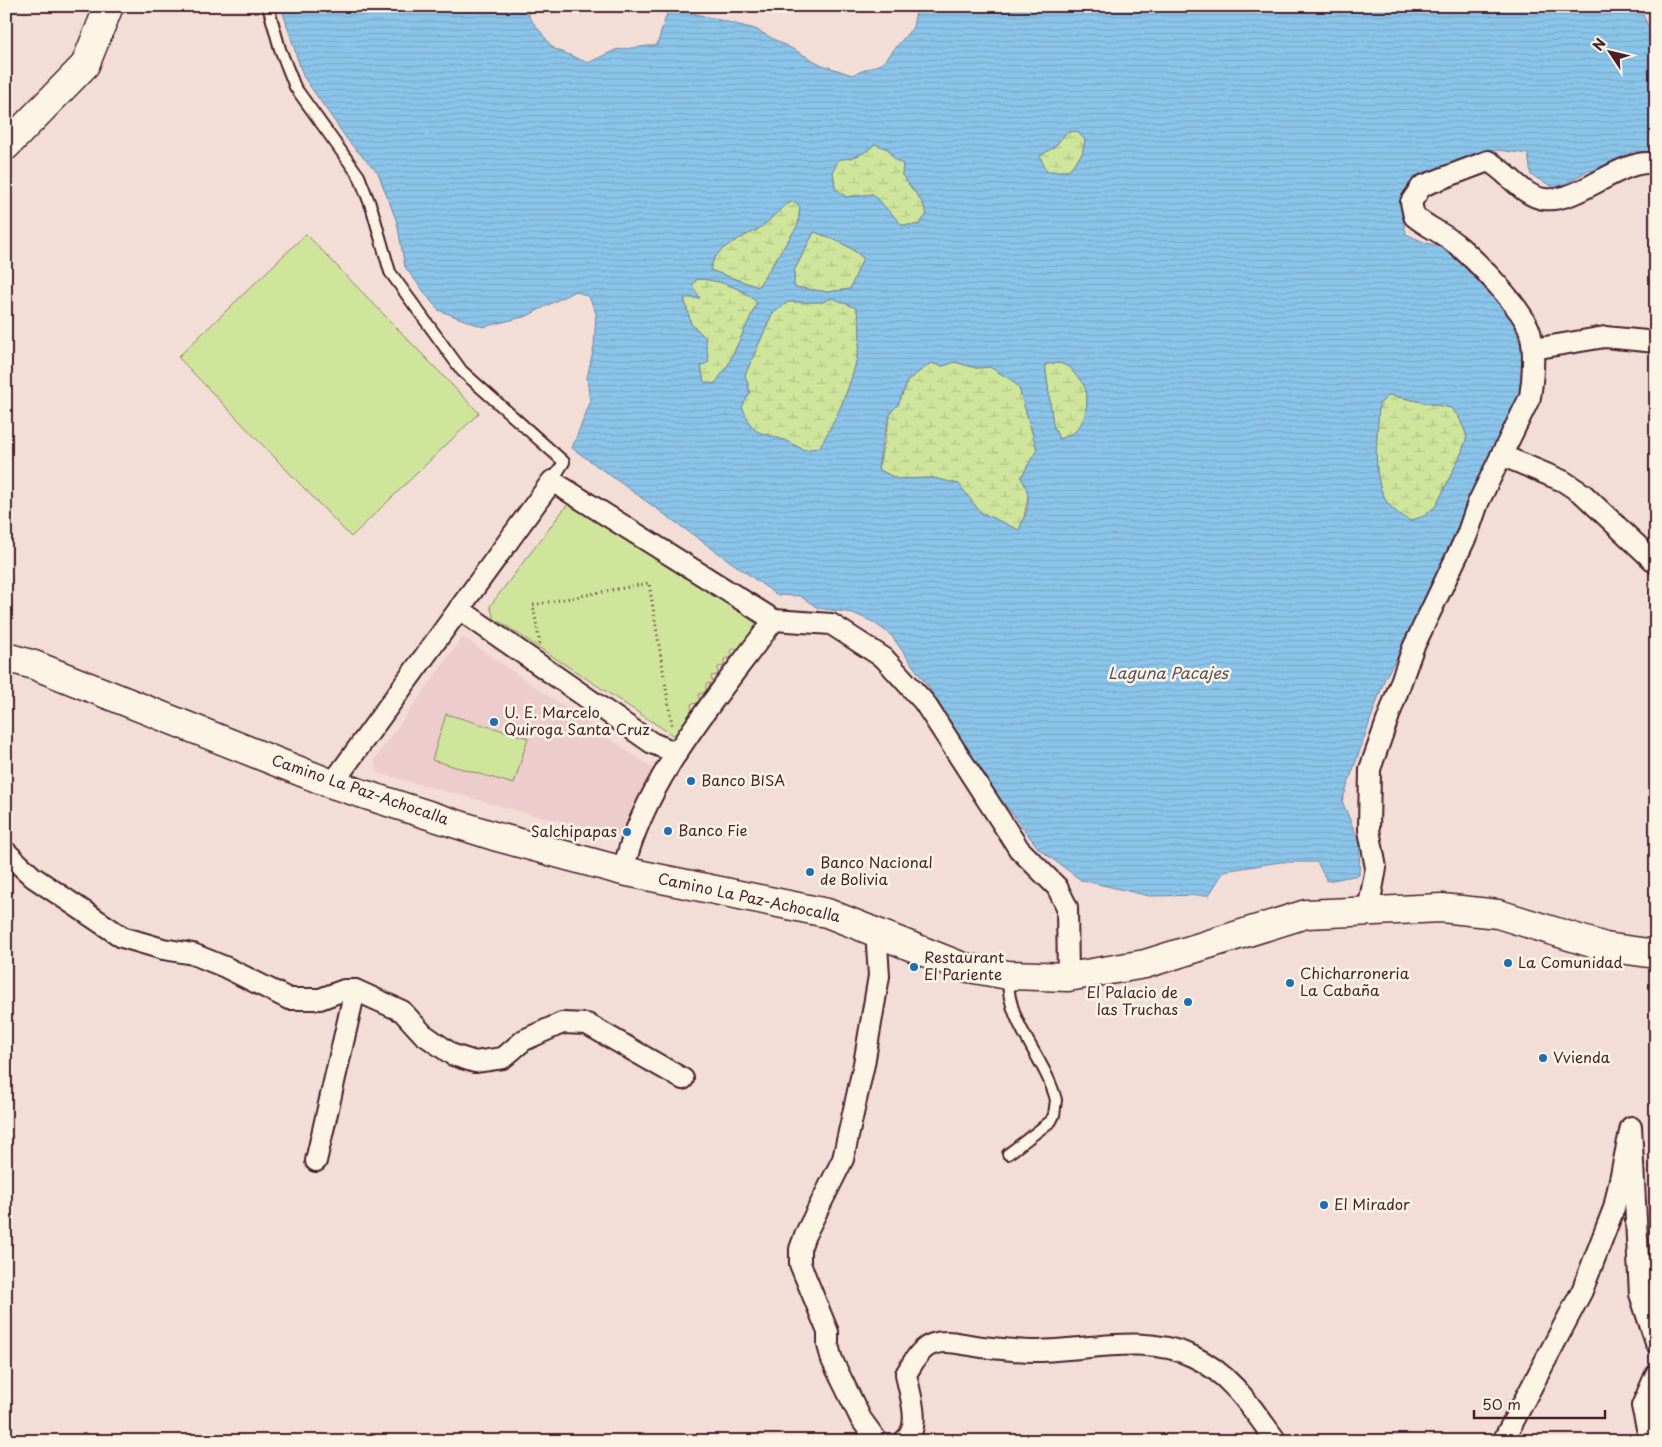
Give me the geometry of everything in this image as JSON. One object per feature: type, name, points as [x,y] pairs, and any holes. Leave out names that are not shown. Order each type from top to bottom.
[{"type":"main road","points":[[6,146],[84,65],[109,6]]},
{"type":"main road","name":"Camino La Paz-Achocalla","points":[[6,656],[34,665],[332,784],[494,836],[623,871],[827,913],[876,930],[963,966],[1008,975],[1068,977],[1145,964],[1306,914],[1442,908],[1498,914],[1605,947],[1656,954]]},
{"type":"street","points":[[1368,911],[1376,868],[1369,830],[1370,768],[1414,648],[1467,535],[1478,503],[1530,397],[1533,379],[1531,365],[1533,349],[1530,330],[1519,312],[1490,278],[1456,244],[1414,216],[1411,202],[1422,186],[1488,161],[1496,165],[1530,193],[1544,200],[1562,198],[1633,165],[1650,162],[1656,164]]},
{"type":"street","points":[[1533,349],[1605,337],[1656,342]]},
{"type":"street","points":[[1501,455],[1563,481],[1583,494],[1656,563]]},
{"type":"street","points":[[332,784],[552,480],[774,620],[831,624],[884,658],[924,702],[1018,849],[1057,887],[1066,907],[1068,977]]},
{"type":"street","points":[[458,609],[652,743],[678,752]]},
{"type":"street","points":[[623,871],[630,841],[638,822],[678,752],[774,620]]},
{"type":"street","points":[[6,852],[33,877],[122,937],[163,949],[193,954],[225,967],[289,999],[320,999],[344,990],[355,990],[402,1011],[423,1034],[453,1055],[475,1062],[503,1058],[524,1040],[562,1023],[587,1024],[682,1079]]},
{"type":"street","points":[[876,930],[879,976],[864,1064],[851,1124],[843,1159],[805,1235],[800,1249],[800,1264],[828,1332],[828,1345],[832,1360],[861,1419],[877,1441]]},
{"type":"street","points":[[316,1161],[332,1083],[355,990]]},
{"type":"street","points":[[1503,1441],[1582,1291],[1614,1208],[1631,1127],[1640,1294],[1656,1343]]},
{"type":"street","points":[[904,1441],[910,1437],[914,1424],[906,1374],[918,1354],[931,1345],[945,1341],[982,1347],[1038,1351],[1113,1344],[1163,1347],[1190,1355],[1214,1367],[1238,1390],[1276,1441]]},
{"type":"street","points":[[1650,1441],[1642,1406],[1656,1374]]},
{"type":"lane","points":[[268,6],[280,49],[295,87],[359,176],[372,209],[390,272],[462,371],[564,462],[552,480]]},
{"type":"lane","points":[[1008,975],[1007,994],[1014,1014],[1056,1100],[1054,1115],[1051,1121],[1008,1154]]},
{"type":"path","points":[[541,649],[533,605],[649,583],[673,726]]},
{"type":"shaded area","name":"U. E. Marcelo Quiroga Santa Cruz","points":[[463,637],[655,770],[621,835],[534,815],[378,773],[374,760]]},
{"type":"green space","points":[[1077,131],[1085,140],[1082,154],[1068,171],[1046,172],[1039,156],[1054,147],[1067,132]]},
{"type":"green space","points":[[875,144],[888,149],[895,160],[903,163],[902,175],[922,202],[927,214],[919,225],[902,225],[873,194],[846,197],[835,188],[833,171],[839,159],[859,155]]},
{"type":"green space","points":[[794,201],[800,207],[798,225],[758,287],[710,270],[722,249],[758,229],[784,206]]},
{"type":"green space","points":[[814,232],[833,239],[858,253],[863,258],[850,289],[828,292],[794,287],[794,271]]},
{"type":"green space","points":[[306,234],[479,413],[351,537],[178,357]]},
{"type":"green space","points":[[697,279],[730,285],[745,293],[757,303],[728,365],[715,384],[704,383],[701,365],[705,337],[691,324],[684,297],[699,298],[692,286]]},
{"type":"green space","points":[[832,297],[856,308],[860,324],[856,360],[844,399],[819,448],[804,450],[784,440],[758,432],[751,426],[741,407],[750,392],[745,375],[772,314],[788,302],[823,302]]},
{"type":"green space","points":[[955,362],[976,368],[990,367],[1013,381],[1019,388],[1037,450],[1021,477],[1029,491],[1024,517],[1019,530],[980,512],[958,484],[933,478],[897,479],[878,469],[891,412],[898,405],[908,380],[931,363],[943,366]]},
{"type":"green space","points":[[1060,363],[1072,368],[1082,382],[1087,395],[1087,401],[1085,414],[1080,426],[1073,433],[1059,439],[1053,425],[1045,364]]},
{"type":"green space","points":[[1389,395],[1451,408],[1459,417],[1467,436],[1462,452],[1436,506],[1424,516],[1410,521],[1396,511],[1386,500],[1378,475],[1376,445],[1379,404]]},
{"type":"green space","points":[[574,496],[761,627],[751,644],[731,650],[733,657],[724,659],[724,666],[718,667],[718,675],[711,676],[713,683],[706,684],[706,692],[699,694],[699,703],[691,704],[694,721],[684,734],[674,736],[494,618],[490,606]]},
{"type":"green space","points":[[446,714],[528,738],[514,784],[432,760]]},
{"type":"water","name":"Laguna Pacajes","points":[[281,6],[529,6],[529,17],[553,48],[588,63],[615,50],[657,45],[669,7],[755,29],[822,65],[852,75],[883,63],[913,27],[917,6],[1639,6],[1656,43],[1656,152],[1634,151],[1607,169],[1587,171],[1557,189],[1531,175],[1528,154],[1498,150],[1413,183],[1402,212],[1406,234],[1426,243],[1459,251],[1474,277],[1512,317],[1530,377],[1442,579],[1385,678],[1342,801],[1360,844],[1359,875],[1327,881],[1317,862],[1280,862],[1224,871],[1209,895],[1149,896],[1081,880],[1039,849],[993,789],[931,691],[891,635],[873,622],[853,613],[818,608],[800,596],[777,595],[572,448],[590,403],[587,378],[594,347],[596,313],[589,297],[575,291],[527,316],[483,327],[438,310],[405,267],[397,222],[378,173],[349,142],[303,76]],"holes":[[[1077,131],[1085,140],[1082,154],[1068,171],[1046,171],[1040,156],[1054,147],[1067,132]],[[875,144],[888,149],[895,160],[903,164],[902,175],[922,202],[927,214],[919,225],[902,225],[873,194],[846,197],[835,188],[833,171],[839,159],[854,157],[867,151]],[[794,201],[800,207],[798,225],[758,287],[710,270],[722,249],[758,229],[784,206]],[[814,232],[840,242],[863,258],[850,289],[828,292],[794,287],[794,271]],[[697,279],[730,285],[745,293],[757,303],[728,365],[715,384],[704,382],[701,366],[709,362],[705,337],[691,324],[684,298],[700,298],[692,285]],[[832,298],[856,308],[860,324],[859,342],[851,380],[836,417],[819,448],[804,450],[784,440],[758,432],[751,426],[742,407],[750,392],[745,375],[772,314],[788,302],[823,302]],[[955,362],[976,368],[990,367],[1013,381],[1019,388],[1037,449],[1021,478],[1027,491],[1028,504],[1019,530],[980,512],[959,484],[933,478],[897,479],[878,469],[882,442],[891,412],[898,405],[908,380],[931,363],[943,366]],[[1060,363],[1071,368],[1083,384],[1087,394],[1087,401],[1083,420],[1077,430],[1059,439],[1053,425],[1045,364]],[[1389,395],[1451,408],[1459,417],[1467,436],[1462,452],[1436,506],[1424,516],[1410,521],[1396,511],[1386,500],[1381,488],[1376,460],[1379,404]]]},
{"type":"place","name":"U. E. Marcelo Quiroga Santa Cruz","points":[[494,722]]},
{"type":"place","name":"Banco BISA","points":[[691,781]]},
{"type":"place","name":"Banco Fie","points":[[668,831]]},
{"type":"place","name":"Salchipapas","points":[[627,832]]},
{"type":"place","name":"Banco Nacional de Bolivia","points":[[810,872]]},
{"type":"place","name":"La Comunidad","points":[[1508,963]]},
{"type":"place","name":"Restaurant El Pariente","points":[[914,967]]},
{"type":"place","name":"Chicharroneria La Cabaña","points":[[1290,983]]},
{"type":"place","name":"El Palacio de las Truchas","points":[[1188,1002]]},
{"type":"place","name":"Vvienda","points":[[1543,1058]]},
{"type":"place","name":"El Mirador","points":[[1324,1205]]}]
